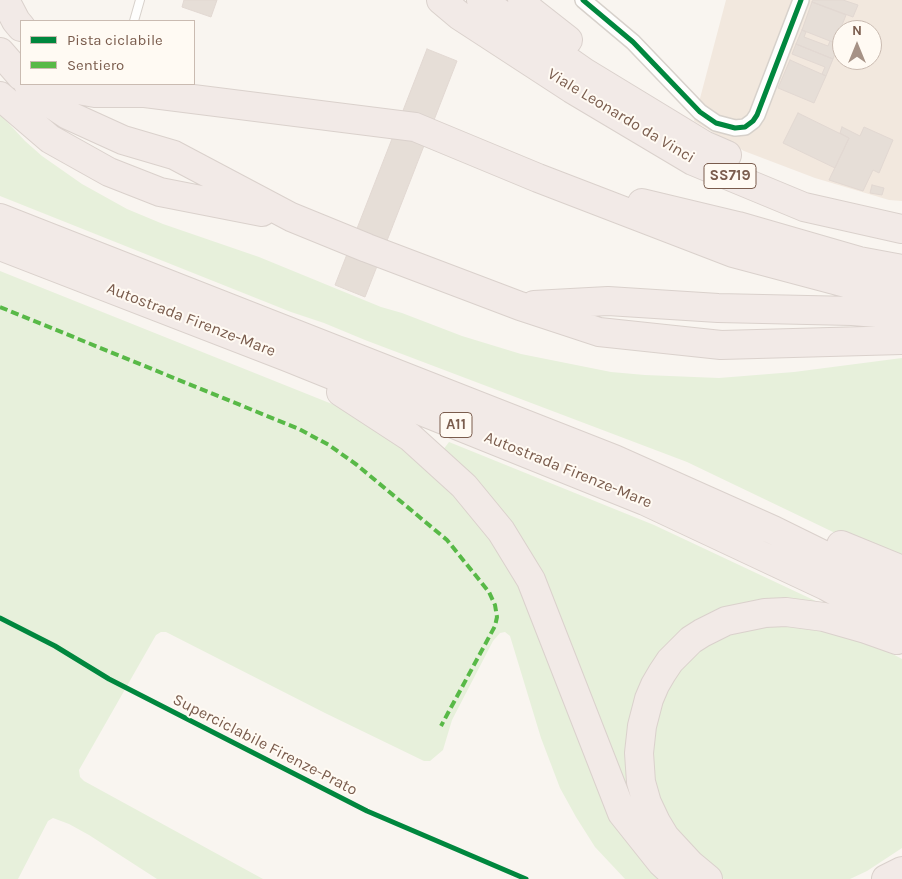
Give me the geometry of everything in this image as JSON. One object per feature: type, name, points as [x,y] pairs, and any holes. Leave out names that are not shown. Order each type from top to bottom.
[{"type":"highway","points":[[5,0],[20,26]]},
{"type":"highway","points":[[427,0],[460,5]]},
{"type":"highway","points":[[522,0],[531,11],[674,126]]},
{"type":"highway","name":"Viale Leonardo da Vinci","points":[[460,5],[584,72],[704,145],[809,188],[902,210]]},
{"type":"highway","name":"Viale Leonardo da Vinci","points":[[460,5],[572,89],[693,161],[804,207],[902,229]]},
{"type":"highway","points":[[29,85],[40,97],[68,115],[123,140],[174,155],[291,217],[520,306],[598,332],[721,345],[902,340]]},
{"type":"highway","points":[[57,85],[96,93],[137,87],[415,127],[538,178],[733,253],[857,286],[902,293]]},
{"type":"highway","points":[[0,96],[50,139],[109,172],[160,192],[291,217]]},
{"type":"highway","points":[[538,178],[738,226],[858,261],[902,269]]},
{"type":"highway","name":"Autostrada Firenze-Mare","points":[[0,218],[614,459],[773,530],[842,564],[902,598]]},
{"type":"highway","name":"Autostrada Firenze-Mare","points":[[0,246],[287,357],[654,505],[826,586],[902,628]]},
{"type":"highway","points":[[520,306],[608,301],[718,308],[902,315]]},
{"type":"highway","points":[[287,357],[410,437],[464,486],[501,531],[531,580],[622,814],[661,862],[679,879]]},
{"type":"highway","points":[[773,530],[821,535],[848,549],[902,570]]},
{"type":"highway","points":[[708,879],[690,864],[665,836],[647,803],[641,782],[640,752],[642,726],[655,685],[670,661],[691,640],[702,633],[726,621],[766,613],[786,612],[824,617],[902,642]]},
{"type":"highway","points":[[886,879],[902,870]]},
{"type":"street","points":[[583,0],[633,42],[700,112],[716,123],[735,128],[745,127],[757,115],[801,0]]},
{"type":"lane","points":[[134,20],[140,0]]},
{"type":"shaded area","points":[[726,0],[902,0],[902,201],[889,200],[815,178],[744,151],[694,121]]},
{"type":"green space","points":[[0,114],[42,156],[82,184],[127,209],[163,224],[259,257],[381,307],[462,336],[521,354],[611,372],[719,378],[794,372],[902,358],[902,561],[856,543],[687,462],[291,312],[0,196]]},
{"type":"green space","points":[[0,271],[337,406],[415,452],[495,537],[667,879],[625,879],[595,847],[560,788],[541,738],[510,636],[505,632],[500,633],[493,641],[452,720],[443,750],[430,761],[424,761],[166,632],[161,632],[156,635],[79,770],[80,777],[84,781],[263,879],[157,879],[89,835],[53,818],[48,821],[18,879],[0,879]]},
{"type":"green space","points":[[449,442],[654,525],[820,603],[667,650],[639,822],[570,652],[443,450]]},
{"type":"green space","points":[[788,621],[872,643],[902,659],[902,848],[867,871],[850,879],[724,879],[696,859],[656,801],[649,728],[680,665],[715,637]]},
{"type":"building","points":[[184,0],[217,0],[211,17],[182,7]]},
{"type":"building","points":[[813,0],[843,0],[858,5],[853,17],[812,2]]},
{"type":"building","points":[[812,2],[846,15],[844,20],[832,20],[832,42],[802,30]]},
{"type":"building","points":[[802,30],[806,32],[804,37],[828,46],[830,41],[832,42],[832,59],[796,44]]},
{"type":"building","points":[[796,44],[832,59],[832,61],[826,76],[822,74],[825,67],[792,54]]},
{"type":"building","points":[[427,49],[457,61],[365,297],[335,285]]},
{"type":"building","points":[[790,60],[826,76],[814,103],[778,88]]},
{"type":"building","points":[[798,113],[849,138],[835,168],[783,143]]},
{"type":"building","points":[[842,127],[860,136],[864,127],[893,140],[879,173],[873,170],[863,191],[829,180],[849,138],[840,133]]},
{"type":"building","points":[[872,185],[884,188],[882,195],[870,193]]},
{"type":"marked path","points":[[0,307],[299,429],[329,445],[357,465],[447,540],[489,592],[495,605],[497,617],[495,626],[441,726]]},
{"type":"cycle path","points":[[583,0],[633,42],[700,112],[716,123],[735,128],[745,127],[757,115],[801,0]]},
{"type":"cycle path","name":"Superciclabile Firenze-Prato","points":[[0,618],[55,646],[109,679],[367,811],[526,879]]}]
